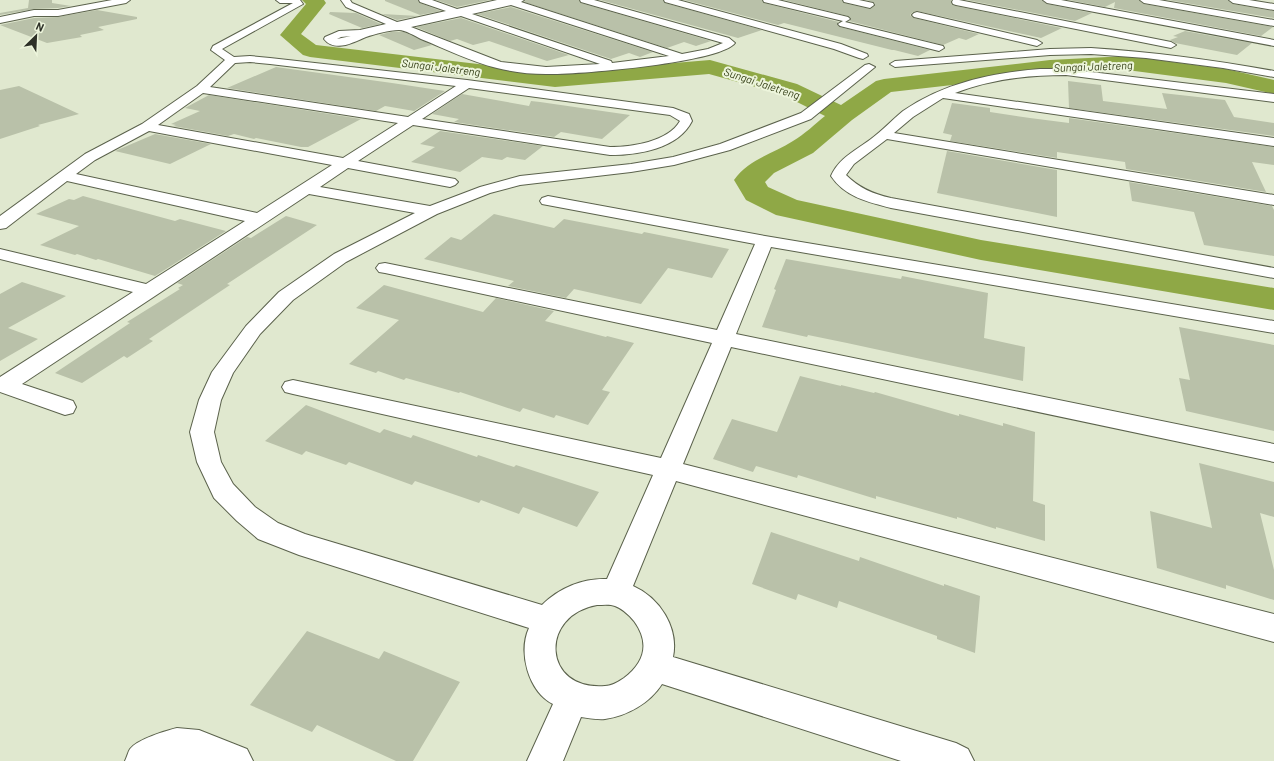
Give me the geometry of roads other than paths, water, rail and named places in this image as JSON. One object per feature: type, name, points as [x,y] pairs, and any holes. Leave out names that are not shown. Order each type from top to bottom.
[{"type":"street","points":[[0,20],[34,13],[58,13],[126,0]]},
{"type":"street","points":[[201,89],[620,151],[644,146],[672,136],[685,126],[686,121],[684,117],[673,112],[467,84],[270,61],[250,59],[232,60],[216,50],[217,48],[299,4],[296,1],[280,0]]},
{"type":"street","points":[[344,0],[349,5],[398,26],[490,62],[507,67],[560,70],[614,66],[685,57],[728,46],[730,43],[726,40],[584,0]]},
{"type":"street","points":[[423,0],[614,66]]},
{"type":"street","points":[[668,0],[837,46],[878,62],[1050,52],[1091,52],[1146,55],[1222,65],[1274,74]]},
{"type":"street","points":[[684,0],[835,41],[837,46]]},
{"type":"street","points":[[772,0],[872,31],[939,48]]},
{"type":"street","points":[[847,0],[870,5]]},
{"type":"street","points":[[1047,0],[1274,43]]},
{"type":"street","points":[[1144,0],[1274,23]]},
{"type":"street","points":[[1233,0],[1274,8]]},
{"type":"street","points":[[398,26],[363,35],[348,41],[334,41],[330,39],[339,34],[360,33],[398,26],[510,1],[685,57]]},
{"type":"street","points":[[955,2],[1178,47]]},
{"type":"street","points":[[936,8],[913,17],[1037,43]]},
{"type":"street","points":[[1083,28],[1114,13]]},
{"type":"street","points":[[872,31],[887,26]]},
{"type":"street","points":[[1156,42],[1185,27]]},
{"type":"street","points":[[1091,52],[1118,34]]},
{"type":"street","points":[[1208,53],[1274,66]]},
{"type":"street","points":[[0,224],[90,158],[147,127],[201,89],[232,60]]},
{"type":"street","points":[[548,620],[299,544],[268,531],[246,514],[223,491],[210,462],[202,432],[210,400],[223,372],[253,330],[286,296],[340,258],[431,211],[485,190],[520,181],[631,168],[674,161],[732,144],[806,116],[878,62]]},
{"type":"street","points":[[1274,98],[1054,71],[975,83],[957,88],[942,95],[907,115],[885,135],[840,170],[838,176],[851,190],[891,204],[1274,273]]},
{"type":"street","points":[[2,385],[150,291],[467,84]]},
{"type":"street","points":[[942,95],[1274,142]]},
{"type":"street","points":[[147,127],[450,182]]},
{"type":"street","points":[[885,135],[1274,200]]},
{"type":"street","points":[[64,176],[260,219]]},
{"type":"street","points":[[307,189],[431,211]]},
{"type":"street","points":[[548,201],[765,241],[1274,327]]},
{"type":"street","points":[[616,593],[765,241]]},
{"type":"street","points":[[0,254],[150,291]]},
{"type":"street","points":[[385,268],[1274,453]]},
{"type":"street","points":[[2,385],[65,407]]},
{"type":"street","points":[[293,387],[668,469],[1274,628]]},
{"type":"street","points":[[597,592],[616,593],[634,601],[648,613],[657,629],[660,648],[655,667],[645,683],[630,695],[611,703],[591,704],[572,698],[555,688],[544,673],[539,656],[540,638],[548,620],[561,606],[578,596],[597,592]]},
{"type":"street","points":[[655,667],[956,761]]},
{"type":"street","points":[[545,761],[572,698]]},
{"type":"street","points":[[143,761],[166,747],[182,744],[202,748],[235,761]]},
{"type":"waterway","name":"Sungai Jaletreng","points":[[311,0],[317,3],[290,35],[310,51],[555,80],[710,67],[789,89],[843,115]]},
{"type":"waterway","name":"Sungai Jaletreng","points":[[843,115],[884,86],[1050,67],[1127,63],[1226,76],[1274,87]]},
{"type":"waterway","points":[[843,115],[803,147],[764,167],[749,180],[757,193],[787,208],[981,250],[1274,299]]}]
